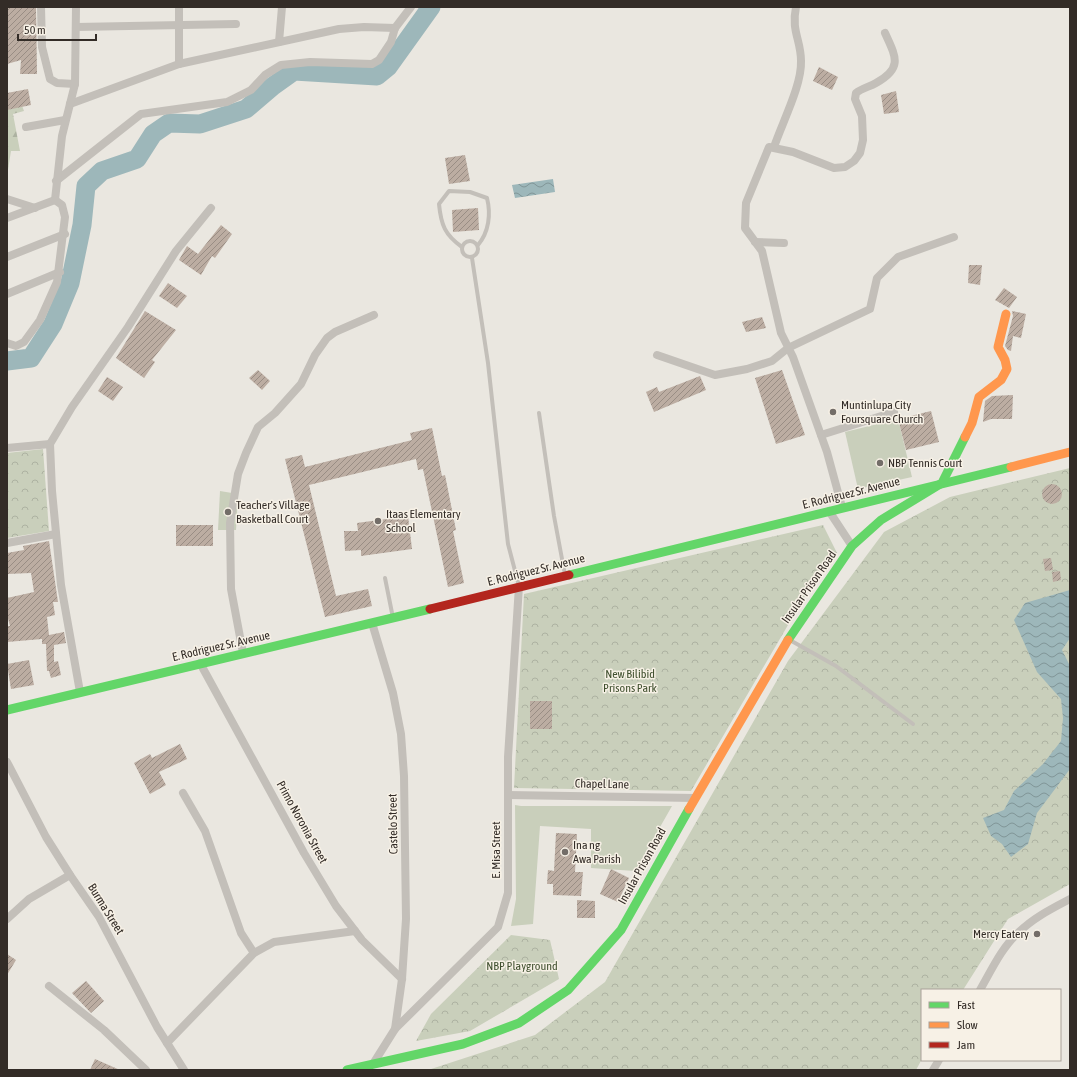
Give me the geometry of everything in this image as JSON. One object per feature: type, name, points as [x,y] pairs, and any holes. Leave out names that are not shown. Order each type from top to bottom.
[{"type":"street","points":[[41,7],[42,47],[50,79],[57,83],[75,84]]},
{"type":"street","points":[[55,200],[56,181],[65,120],[75,84],[76,7]]},
{"type":"street","points":[[179,7],[179,64]]},
{"type":"street","points":[[279,42],[282,7]]},
{"type":"street","points":[[56,181],[141,114],[227,102],[251,90],[265,75],[281,65],[310,62],[372,64],[379,60],[392,42],[395,28],[410,7]]},
{"type":"street","points":[[774,147],[799,80],[802,63],[801,51],[793,24],[796,7]]},
{"type":"street","points":[[76,27],[236,24]]},
{"type":"street","points":[[70,104],[179,64],[339,29],[364,27],[395,28]]},
{"type":"street","points":[[842,507],[821,435],[781,333],[762,251],[745,228],[746,203],[769,147],[793,152],[834,168],[845,167],[854,161],[860,153],[863,140],[862,116],[855,100],[856,93],[876,83],[891,73],[894,69],[895,57],[886,32]]},
{"type":"street","points":[[26,127],[65,120]]},
{"type":"street","points":[[7,199],[35,208]]},
{"type":"street","points":[[7,218],[55,200]]},
{"type":"street","points":[[7,343],[16,346],[24,342],[40,320],[52,297],[60,272],[65,234],[65,210],[62,205],[55,200]]},
{"type":"street","points":[[80,692],[61,585],[52,491],[50,444],[72,407],[128,327],[176,251],[211,208]]},
{"type":"street","points":[[7,257],[65,234]]},
{"type":"street","points":[[657,355],[715,375],[772,361],[788,348],[870,309],[877,278],[898,257],[954,237]]},
{"type":"street","points":[[755,242],[784,243]]},
{"type":"street","points":[[7,294],[60,272]]},
{"type":"street","points":[[942,483],[972,423],[979,398],[1001,380],[1007,369],[1005,360],[998,347],[1006,314]]},
{"type":"street","points":[[243,653],[231,589],[230,523],[238,474],[246,453],[258,427],[275,412],[301,384],[315,356],[327,338],[335,332],[374,315]]},
{"type":"street","points":[[821,435],[894,412]]},
{"type":"street","points":[[7,448],[50,444]]},
{"type":"street","name":"E. Rodriguez Sr. Avenue","points":[[7,710],[393,618],[1070,452]]},
{"type":"street","name":"Insular Prison Road","points":[[347,1070],[463,1044],[519,1023],[568,990],[621,930],[695,798],[788,639],[852,546],[881,520],[942,483]]},
{"type":"street","name":"Insular Prison Road","points":[[830,511],[852,546]]},
{"type":"street","points":[[7,543],[56,534]]},
{"type":"street","name":"E. Misa Street","points":[[373,1064],[395,1029],[498,927],[508,893],[508,757],[519,586]]},
{"type":"street","name":"Castelo Street","points":[[372,623],[393,693],[401,734],[403,762],[406,919],[402,979],[395,1029]]},
{"type":"street","name":"Primo Noronia Street","points":[[200,664],[304,852],[336,906],[362,940],[402,979]]},
{"type":"street","name":"Burma Street","points":[[7,762],[46,837],[99,917],[157,1027],[184,1070]]},
{"type":"street","points":[[183,793],[205,831],[241,933],[254,952]]},
{"type":"street","name":"Chapel Lane","points":[[508,795],[695,798]]},
{"type":"street","points":[[7,919],[29,898],[70,875]]},
{"type":"street","points":[[981,989],[1016,934],[1037,917],[1070,899]]},
{"type":"street","points":[[167,1043],[254,952],[274,942],[355,930]]},
{"type":"street","points":[[49,986],[104,1030],[146,1070]]},
{"type":"street","points":[[933,1070],[938,1061]]},
{"type":"lane","points":[[449,192],[470,192],[487,198],[489,208],[487,227],[482,240],[478,245],[478,253],[472,258],[467,257],[463,253],[462,247],[450,238],[440,220],[439,204],[449,192]]},
{"type":"lane","points":[[462,247],[466,242],[473,241],[478,245]]},
{"type":"lane","points":[[472,258],[488,362],[508,544],[519,586]]},
{"type":"lane","points":[[538,413],[565,575]]},
{"type":"lane","points":[[385,578],[393,618]]},
{"type":"lane","points":[[788,639],[836,666],[913,724]]},
{"type":"green space","points":[[21,103],[24,111],[13,114],[20,151],[11,151],[7,176],[7,106]]},
{"type":"green space","name":"NBP Tennis Court","points":[[898,419],[912,477],[858,489],[845,432]]},
{"type":"green space","points":[[43,449],[49,531],[7,538],[7,453]]},
{"type":"green space","points":[[1070,468],[1070,884],[1008,919],[964,989],[921,989],[921,1061],[916,1070],[428,1070],[535,1035],[605,982],[788,661],[884,532],[950,497]]},
{"type":"green space","name":"Teacher's Village Basketball Court","points":[[220,491],[238,494],[236,530],[218,530]]},
{"type":"green space","name":"New Bilibid Prisons Park","points":[[823,525],[837,553],[819,572],[691,791],[514,788],[524,594]]},
{"type":"green space","points":[[515,805],[672,806],[635,871],[591,868],[591,829],[540,826],[533,924],[511,926],[516,899]]},
{"type":"green space","name":"NBP Playground","points":[[511,935],[550,940],[559,979],[470,1031],[416,1041],[431,1014]]},
{"type":"water","points":[[553,179],[555,192],[515,198],[512,185]]},
{"type":"water","points":[[1070,590],[1070,638],[1062,650],[1070,666],[1070,769],[1037,813],[1028,844],[1011,857],[1002,844],[991,836],[983,818],[1004,810],[1014,791],[1043,764],[1061,741],[1063,718],[1061,699],[1037,672],[1014,620],[1025,603]]},
{"type":"building","points":[[7,7],[36,7],[37,74],[20,74],[21,60],[7,64]]},
{"type":"building","points":[[819,67],[838,77],[832,90],[813,81]]},
{"type":"building","points":[[28,89],[31,105],[7,110],[7,93]]},
{"type":"building","points":[[896,91],[899,112],[884,114],[881,95]]},
{"type":"building","points":[[465,155],[470,181],[449,184],[445,158]]},
{"type":"building","points":[[478,208],[479,230],[453,232],[452,210]]},
{"type":"building","points":[[221,225],[232,234],[215,258],[212,256],[201,275],[179,260],[187,246],[198,254]]},
{"type":"building","points":[[969,265],[982,265],[980,285],[968,283]]},
{"type":"building","points":[[168,283],[187,296],[177,308],[159,296]]},
{"type":"building","points":[[1004,288],[1017,297],[1009,308],[995,300]]},
{"type":"building","points":[[145,311],[176,330],[152,360],[155,362],[144,378],[116,358]]},
{"type":"building","points":[[1012,311],[1026,314],[1021,338],[1013,336],[1011,351],[1005,346],[1013,316]]},
{"type":"building","points":[[762,317],[766,328],[746,332],[742,322]]},
{"type":"building","points":[[258,370],[270,381],[262,390],[249,378]]},
{"type":"building","points":[[782,370],[805,435],[776,444],[755,378]]},
{"type":"building","points":[[700,376],[706,390],[654,412],[646,392],[657,387],[659,392]]},
{"type":"building","points":[[107,377],[123,387],[113,401],[98,391]]},
{"type":"building","points":[[1013,395],[1012,419],[991,419],[983,422],[985,401],[992,396]]},
{"type":"building","points":[[931,411],[939,442],[906,450],[898,419]]},
{"type":"building","points":[[432,428],[442,476],[445,475],[456,530],[453,531],[464,583],[448,587],[423,469],[418,470],[416,459],[309,485],[336,596],[368,589],[372,606],[325,617],[285,459],[302,455],[305,467],[412,440],[410,433]]},
{"type":"building","points":[[1048,484],[1056,484],[1062,490],[1062,498],[1056,504],[1048,504],[1042,498],[1042,490]]},
{"type":"building","points":[[408,516],[412,549],[361,556],[361,550],[345,551],[344,531],[358,531],[357,523]]},
{"type":"building","points":[[176,525],[213,525],[213,546],[176,546]]},
{"type":"building","points":[[49,541],[58,602],[53,602],[55,615],[47,617],[49,635],[64,632],[66,643],[54,645],[54,662],[58,661],[61,675],[51,678],[49,671],[47,671],[46,644],[42,644],[42,639],[7,642],[7,626],[10,626],[7,615],[7,598],[34,592],[31,573],[7,574],[7,553],[24,550],[23,546]]},
{"type":"building","points":[[1051,558],[1053,570],[1045,571],[1043,559]]},
{"type":"building","points":[[1060,571],[1061,580],[1053,582],[1052,572]]},
{"type":"building","points":[[29,660],[34,685],[11,689],[7,664]]},
{"type":"building","points":[[530,701],[552,701],[552,729],[530,729]]},
{"type":"building","points":[[180,744],[187,759],[159,772],[166,785],[150,794],[134,763],[150,754],[152,758]]},
{"type":"building","name":"Ina ng Awa Parish","points":[[556,833],[577,834],[575,872],[583,872],[581,896],[553,895],[553,884],[547,884],[548,870],[554,871]]},
{"type":"building","points":[[611,869],[629,878],[618,902],[600,894]]},
{"type":"building","points":[[577,900],[595,901],[595,918],[577,918]]},
{"type":"building","points":[[7,954],[16,960],[7,975]]},
{"type":"building","points":[[86,981],[104,1001],[91,1013],[72,993]]},
{"type":"building","points":[[95,1059],[120,1070],[90,1070]]},
{"type":"waterway","points":[[7,361],[31,358],[53,324],[70,283],[82,225],[86,186],[102,171],[137,159],[153,134],[169,123],[200,124],[246,109],[273,86],[294,71],[377,76],[388,67],[431,7]]},
{"type":"traffic: fast","points":[[788,640],[852,546],[881,520],[942,483],[965,437]]},
{"type":"traffic: fast","points":[[569,575],[1011,467]]},
{"type":"traffic: fast","points":[[7,710],[430,609]]},
{"type":"traffic: fast","points":[[347,1070],[463,1044],[519,1023],[568,990],[621,930],[689,809]]},
{"type":"traffic: slow","points":[[965,437],[972,423],[979,397],[1001,380],[1007,369],[1005,360],[998,347],[1006,314]]},
{"type":"traffic: slow","points":[[1011,467],[1070,452]]},
{"type":"traffic: slow","points":[[689,809],[788,640]]},
{"type":"traffic: jam","points":[[430,609],[569,575]]},
{"type":"place","name":"Muntinlupa City Foursquare Church","points":[[833,412]]},
{"type":"place","name":"NBP Tennis Court","points":[[880,463]]},
{"type":"place","name":"Teacher's Village Basketball Court","points":[[228,512]]},
{"type":"place","name":"Itaas Elementary School","points":[[378,521]]},
{"type":"place","name":"Ina ng Awa Parish","points":[[565,852]]},
{"type":"place","name":"Mercy Eatery","points":[[1037,934]]}]
